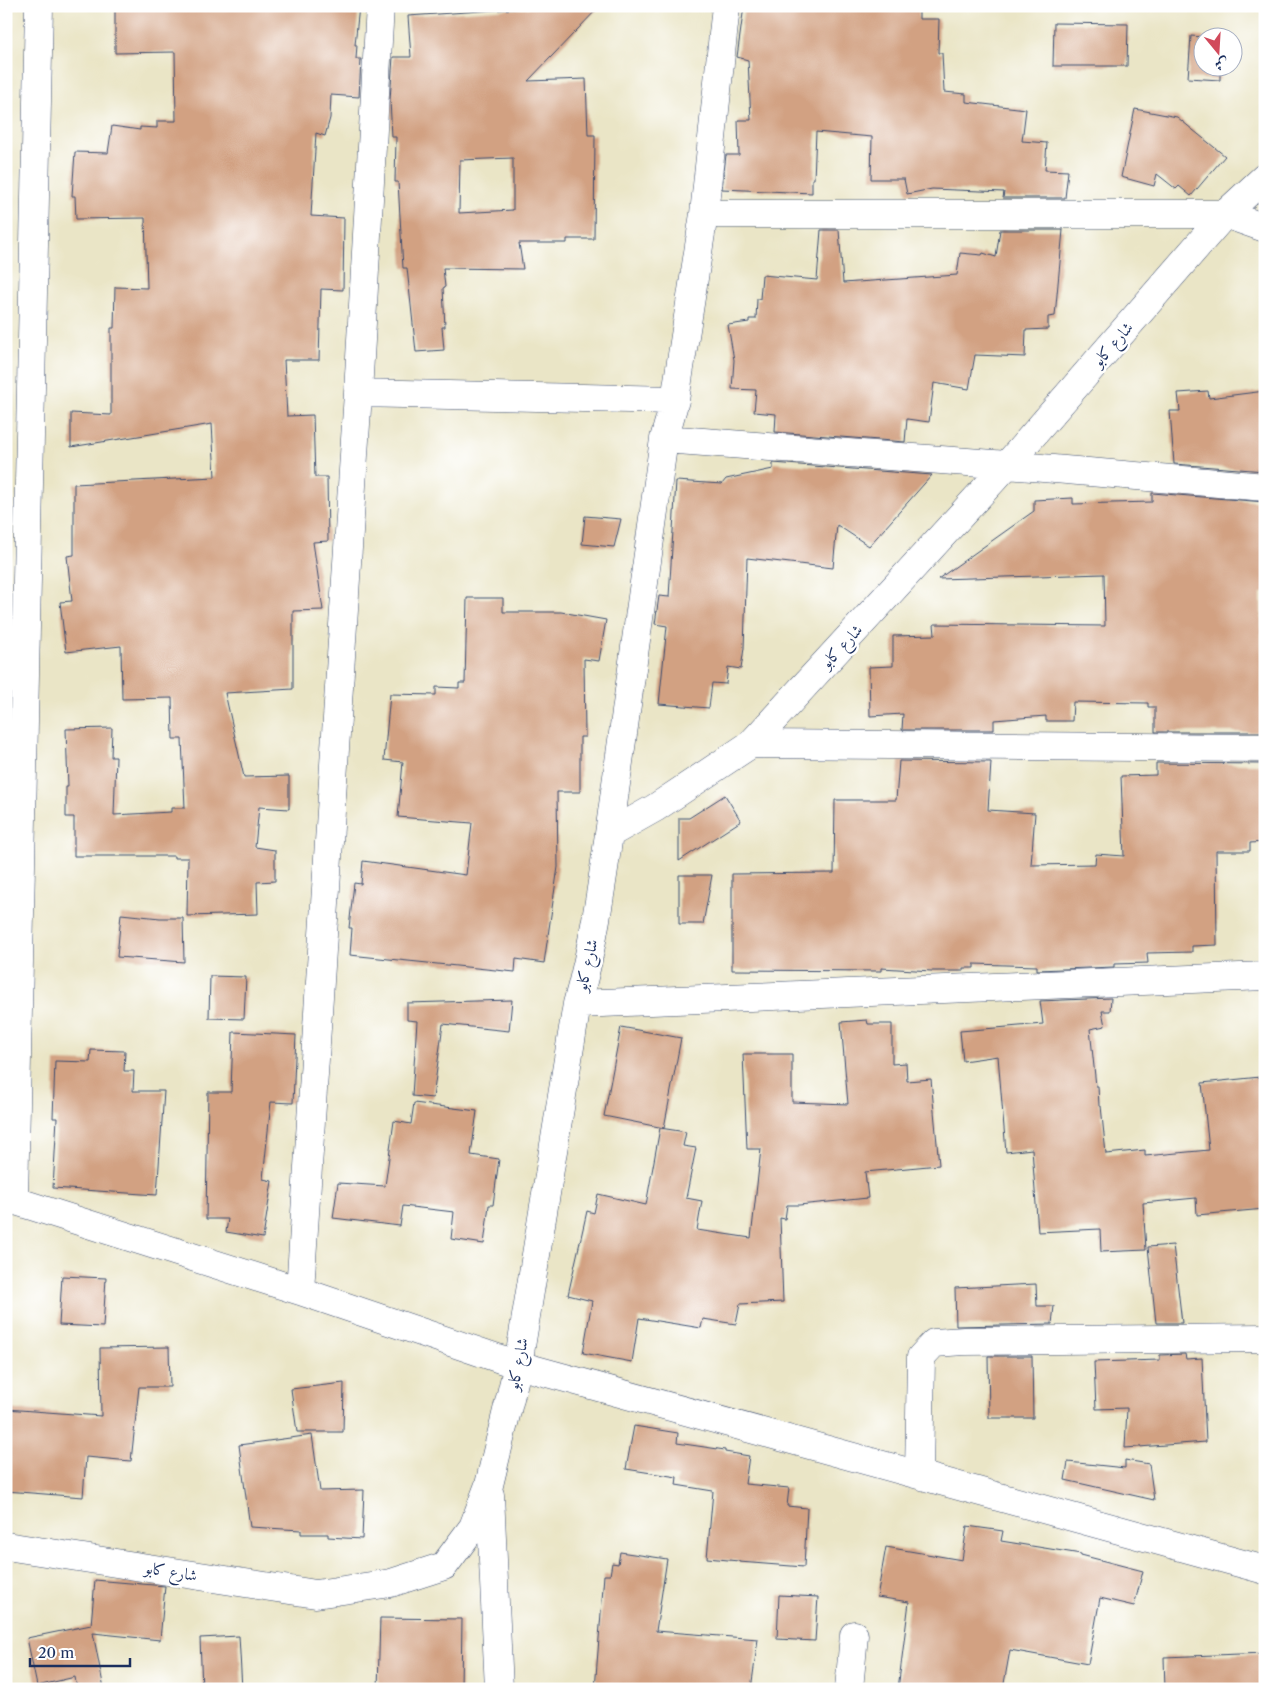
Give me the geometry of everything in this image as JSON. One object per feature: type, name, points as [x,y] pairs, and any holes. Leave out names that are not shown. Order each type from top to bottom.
[{"type":"street","points":[[39,6],[10,1199],[300,1291],[518,1365],[1265,1570]]},
{"type":"street","points":[[300,1291],[358,393],[380,6]]},
{"type":"street","points":[[609,834],[664,439],[675,400],[704,214],[726,6]]},
{"type":"street","name":"شارع كابو","points":[[6,1546],[316,1594],[391,1582],[444,1566],[473,1527],[489,1486],[518,1365],[576,1004],[594,934],[609,834],[655,808],[751,744],[1007,465],[1225,214],[1265,177]]},
{"type":"street","points":[[704,214],[1225,214],[1265,228]]},
{"type":"street","points":[[358,393],[675,400]]},
{"type":"street","points":[[664,439],[1265,487]]},
{"type":"street","points":[[751,744],[1265,748]]},
{"type":"street","points":[[576,1004],[1265,976]]},
{"type":"street","points":[[919,1475],[921,1357],[934,1343],[964,1341],[1265,1338]]},
{"type":"street","points":[[489,1486],[499,1689]]},
{"type":"street","points":[[849,1689],[854,1635]]},
{"type":"building","points":[[173,6],[359,6],[355,45],[357,45],[356,59],[361,59],[359,97],[331,95],[330,118],[325,136],[316,133],[311,216],[344,218],[343,290],[321,289],[319,360],[284,360],[287,416],[313,415],[315,477],[327,477],[328,541],[313,542],[323,610],[293,611],[293,689],[225,693],[244,777],[289,776],[289,809],[259,807],[255,847],[275,850],[275,881],[257,882],[258,914],[187,916],[188,858],[174,858],[174,856],[74,856],[74,817],[66,817],[66,787],[68,787],[66,729],[112,728],[111,757],[116,757],[114,815],[171,812],[171,808],[185,808],[182,739],[173,739],[172,698],[122,699],[121,646],[66,652],[60,602],[72,601],[67,556],[74,555],[74,484],[215,477],[212,424],[71,447],[71,413],[111,415],[111,328],[114,328],[115,287],[147,288],[145,218],[76,219],[75,196],[72,196],[75,152],[108,153],[112,126],[140,130],[140,127],[157,128],[157,121],[176,121],[175,52],[115,53],[115,9],[173,8]]},
{"type":"building","points":[[555,6],[600,6],[528,81],[586,79],[588,135],[595,135],[594,239],[567,239],[567,243],[519,243],[523,269],[443,268],[445,287],[443,288],[445,327],[442,327],[444,350],[416,352],[407,268],[403,268],[398,182],[395,182],[396,137],[392,137],[390,100],[393,57],[411,57],[408,16]],"holes":[[[513,158],[513,210],[459,213],[460,160]]]},
{"type":"building","points":[[744,6],[919,6],[919,19],[939,19],[938,53],[942,53],[944,92],[966,94],[966,102],[1026,109],[1022,141],[1047,143],[1045,170],[1068,171],[1065,198],[1003,198],[1004,192],[932,189],[907,194],[904,179],[871,179],[872,137],[816,132],[812,193],[722,189],[726,155],[739,155],[738,120],[751,120],[748,60],[737,57]]},
{"type":"building","points":[[1054,23],[1128,24],[1127,66],[1053,66]]},
{"type":"building","points":[[1191,36],[1194,36],[1194,78],[1220,78],[1220,80],[1188,78]]},
{"type":"building","points":[[1135,109],[1177,117],[1225,156],[1191,196],[1179,186],[1176,189],[1157,174],[1154,186],[1121,177]]},
{"type":"building","points":[[821,230],[839,230],[843,283],[957,275],[960,253],[982,255],[983,253],[996,257],[1000,230],[1063,230],[1055,316],[1048,317],[1048,329],[1026,330],[1025,357],[975,355],[969,389],[934,383],[929,422],[907,419],[905,442],[775,432],[776,414],[754,412],[756,390],[732,389],[734,360],[728,325],[756,319],[757,299],[760,299],[762,275],[817,280]]},
{"type":"building","points":[[1208,391],[1209,398],[1265,391],[1265,471],[1174,464],[1170,411],[1180,411],[1178,393]]},
{"type":"building","points":[[773,463],[932,475],[869,546],[837,525],[833,568],[747,558],[744,648],[741,669],[728,667],[726,684],[712,683],[709,708],[659,704],[667,626],[655,624],[659,596],[669,597],[676,481],[722,484],[726,479],[773,469]]},
{"type":"building","points":[[1152,493],[1265,502],[1265,593],[1261,593],[1264,732],[1155,732],[1155,707],[1148,707],[1148,703],[1073,702],[1072,721],[1046,721],[1046,716],[994,720],[994,730],[902,730],[903,714],[870,716],[869,667],[893,666],[893,636],[935,635],[934,624],[1105,626],[1104,574],[938,579],[1034,511],[1034,500],[1073,498],[1073,504],[1152,502]]},
{"type":"building","points":[[585,516],[621,519],[614,547],[582,544]]},
{"type":"building","points":[[467,598],[503,598],[503,612],[561,612],[606,620],[599,661],[584,659],[585,737],[580,737],[580,792],[557,792],[558,867],[544,963],[516,959],[515,972],[350,955],[352,928],[349,928],[354,883],[361,884],[363,861],[466,875],[472,823],[398,817],[403,762],[384,760],[390,694],[436,695],[436,687],[459,688],[459,683],[465,683]]},
{"type":"building","points":[[899,761],[991,762],[988,810],[1035,813],[1031,865],[1095,864],[1096,854],[1124,856],[1121,776],[1156,775],[1156,763],[1265,764],[1265,842],[1250,843],[1250,851],[1216,851],[1217,945],[1192,946],[1192,952],[1147,953],[1148,963],[1114,964],[1114,967],[1037,970],[1037,966],[974,964],[974,968],[963,968],[963,971],[881,968],[881,971],[732,970],[732,874],[834,873],[835,800],[896,800]]},
{"type":"building","points":[[725,795],[741,821],[679,861],[679,818],[689,818]]},
{"type":"building","points":[[679,875],[712,875],[703,924],[679,924]]},
{"type":"building","points":[[121,914],[183,918],[184,962],[117,957]]},
{"type":"building","points":[[210,976],[246,977],[244,1019],[209,1018]]},
{"type":"building","points":[[1111,998],[1110,1011],[1102,1011],[1105,1026],[1090,1029],[1106,1154],[1145,1150],[1145,1156],[1209,1150],[1202,1083],[1260,1077],[1265,1129],[1265,1209],[1197,1215],[1196,1198],[1143,1203],[1146,1250],[1101,1252],[1100,1229],[1038,1232],[1032,1149],[1006,1152],[998,1056],[963,1061],[960,1031],[1043,1024],[1040,1001]]},
{"type":"building","points":[[512,1000],[509,1031],[443,1024],[433,1098],[412,1096],[417,1021],[407,1020],[407,1003]]},
{"type":"building","points":[[867,1020],[868,1024],[892,1024],[892,1064],[906,1063],[907,1081],[931,1079],[939,1165],[865,1172],[868,1198],[787,1205],[785,1219],[780,1218],[783,1302],[740,1304],[736,1324],[703,1319],[701,1328],[639,1318],[632,1362],[583,1353],[592,1301],[568,1295],[587,1211],[594,1213],[598,1194],[646,1205],[660,1128],[686,1132],[683,1146],[696,1148],[686,1198],[702,1201],[697,1230],[751,1238],[761,1149],[747,1149],[743,1054],[792,1054],[792,1102],[848,1104],[841,1022]]},
{"type":"building","points":[[621,1027],[681,1038],[664,1128],[604,1116]]},
{"type":"building","points":[[233,1032],[296,1035],[293,1103],[271,1102],[263,1179],[272,1181],[263,1238],[226,1232],[228,1219],[206,1219],[208,1092],[231,1092]]},
{"type":"building","points":[[91,1050],[125,1051],[124,1071],[134,1071],[133,1091],[164,1091],[157,1195],[53,1188],[57,1118],[53,1118],[55,1061],[90,1062]]},
{"type":"building","points":[[414,1103],[477,1111],[471,1155],[499,1159],[493,1205],[489,1205],[484,1244],[451,1239],[454,1212],[403,1206],[400,1226],[333,1218],[338,1183],[385,1186],[394,1121],[411,1124]]},
{"type":"building","points":[[1173,1245],[1182,1323],[1156,1323],[1148,1247]]},
{"type":"building","points":[[62,1276],[106,1278],[103,1327],[59,1325]]},
{"type":"building","points":[[1036,1284],[1037,1306],[1054,1306],[1052,1324],[956,1326],[955,1288]]},
{"type":"building","points":[[169,1347],[170,1387],[139,1387],[131,1461],[86,1457],[83,1497],[6,1491],[6,1409],[101,1416],[100,1348]]},
{"type":"building","points":[[1185,1354],[1186,1359],[1202,1358],[1206,1442],[1125,1448],[1127,1408],[1096,1409],[1094,1362],[1160,1360],[1160,1355]]},
{"type":"building","points":[[988,1356],[1032,1356],[1033,1418],[989,1418]]},
{"type":"building","points":[[344,1383],[343,1432],[297,1432],[291,1389]]},
{"type":"building","points":[[634,1426],[678,1433],[677,1443],[725,1450],[725,1452],[749,1456],[745,1484],[789,1488],[787,1506],[807,1508],[804,1567],[707,1558],[713,1491],[676,1485],[677,1477],[626,1469]]},
{"type":"building","points":[[312,1435],[320,1491],[364,1490],[362,1539],[328,1537],[328,1534],[301,1534],[301,1530],[250,1527],[239,1445]]},
{"type":"building","points":[[1125,1460],[1149,1464],[1154,1500],[1065,1480],[1068,1462],[1125,1468]]},
{"type":"building","points":[[967,1526],[1003,1531],[1001,1541],[1081,1554],[1143,1571],[1134,1606],[1100,1598],[1088,1664],[1010,1650],[1003,1689],[898,1689],[909,1602],[877,1597],[886,1547],[962,1560]]},
{"type":"building","points":[[620,1552],[667,1559],[656,1631],[758,1639],[751,1689],[595,1689],[604,1575],[610,1575],[612,1563],[618,1564]]},
{"type":"building","points":[[95,1580],[165,1586],[160,1640],[93,1633],[104,1689],[77,1689],[75,1677],[37,1686],[27,1638],[91,1625]]},
{"type":"building","points":[[779,1595],[818,1597],[815,1641],[777,1639]]},
{"type":"building","points":[[380,1618],[462,1619],[461,1689],[378,1689]]},
{"type":"building","points":[[239,1636],[242,1689],[202,1689],[200,1638]]},
{"type":"building","points":[[1265,1653],[1265,1689],[1165,1689],[1164,1657]]}]
